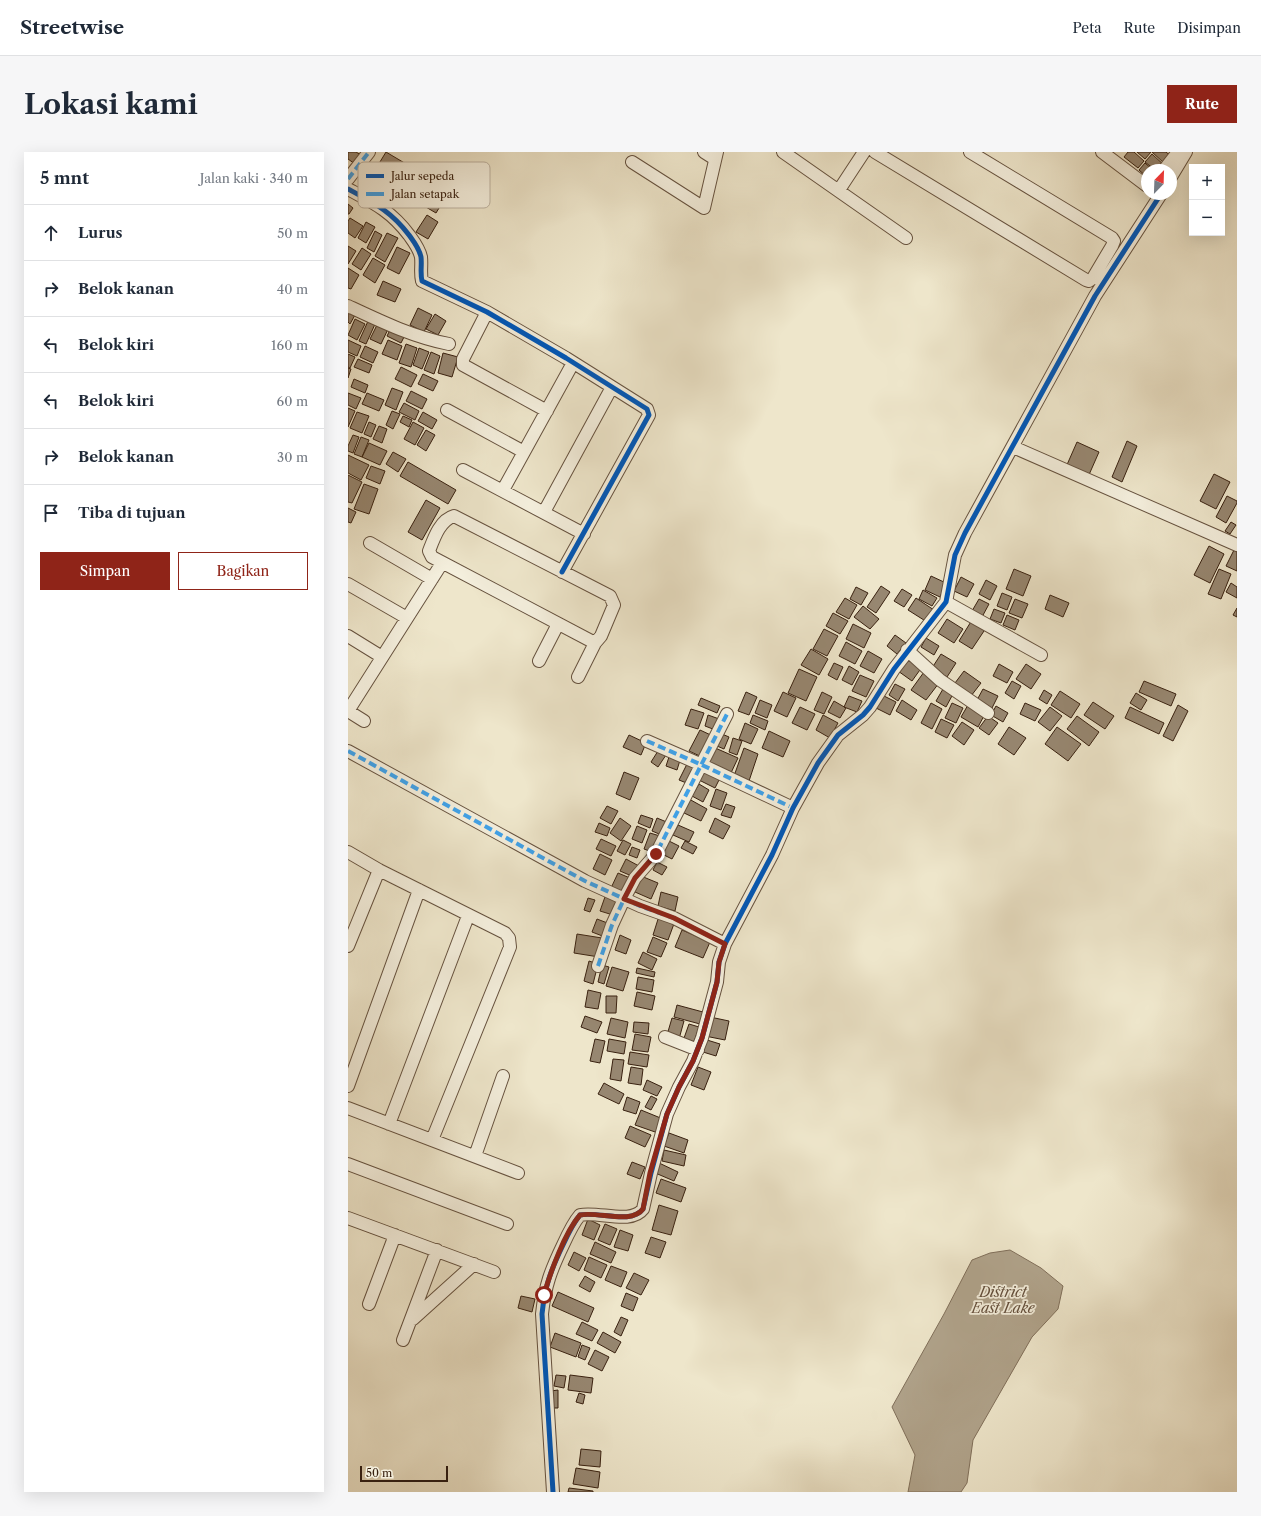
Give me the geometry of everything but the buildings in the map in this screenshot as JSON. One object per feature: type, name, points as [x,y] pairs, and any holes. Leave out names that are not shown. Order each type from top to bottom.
[{"type":"street","points":[[361,162],[369,152]]},
{"type":"street","points":[[632,162],[704,208],[716,156],[704,152]]},
{"type":"street","points":[[783,152],[906,238]]},
{"type":"street","points":[[839,190],[864,152]]},
{"type":"street","points":[[875,152],[1086,280],[1089,281],[1093,278],[1112,246],[1114,241],[1112,238],[970,152]]},
{"type":"street","points":[[1102,152],[1141,182]]},
{"type":"street","points":[[1114,162],[1122,152]]},
{"type":"street","points":[[1169,164],[1178,152]]},
{"type":"street","points":[[1177,167],[1186,152]]},
{"type":"street","points":[[348,179],[358,166]]},
{"type":"street","points":[[348,189],[358,195]]},
{"type":"street","points":[[553,1492],[542,1332],[544,1295],[550,1273],[569,1231],[580,1215],[628,1217],[640,1213],[643,1209],[650,1173],[667,1114],[698,1050],[717,982],[719,962],[725,944],[772,855],[793,808],[818,763],[838,735],[863,715],[870,707],[894,669],[946,602],[951,572],[958,548],[990,486],[1013,447],[1095,296],[1157,200]]},
{"type":"street","points":[[381,208],[400,222],[416,245],[421,257],[420,275],[422,281],[487,312],[647,409],[649,415],[562,572]]},
{"type":"street","points":[[348,306],[380,321],[429,340],[448,344]]},
{"type":"street","points":[[487,312],[463,359],[463,365],[547,411]]},
{"type":"street","points":[[503,490],[573,363]]},
{"type":"street","points":[[544,512],[612,387]]},
{"type":"street","points":[[447,410],[524,452]]},
{"type":"street","points":[[1013,447],[1237,545]]},
{"type":"street","points":[[463,470],[584,534]]},
{"type":"street","points":[[578,677],[595,643],[601,636],[614,605],[610,596],[454,516],[448,518],[443,523],[429,551],[432,557],[595,643]]},
{"type":"street","points":[[370,543],[432,579]]},
{"type":"street","points":[[364,721],[348,711],[442,563]]},
{"type":"street","points":[[348,584],[407,618]]},
{"type":"street","points":[[946,602],[1041,655]]},
{"type":"street","points":[[539,661],[558,624]]},
{"type":"street","points":[[348,636],[382,657]]},
{"type":"street","points":[[908,650],[940,680],[988,713]]},
{"type":"street","points":[[598,966],[612,925],[624,899],[635,878],[656,854],[727,714]]},
{"type":"street","points":[[647,741],[793,808]]},
{"type":"street","points":[[348,750],[578,877],[624,899],[674,918],[725,944]]},
{"type":"street","points":[[348,852],[379,870],[468,916],[505,933],[510,938],[510,947],[432,1140]]},
{"type":"street","points":[[348,946],[379,870]]},
{"type":"street","points":[[348,1086],[419,890]]},
{"type":"street","points":[[389,1124],[468,916]]},
{"type":"street","points":[[665,1037],[698,1050]]},
{"type":"street","points":[[475,1156],[503,1076]]},
{"type":"street","points":[[348,1108],[518,1173]]},
{"type":"street","points":[[348,1164],[507,1224]]},
{"type":"street","points":[[349,1221],[395,1235],[494,1272]]},
{"type":"street","points":[[369,1304],[395,1235]]},
{"type":"street","points":[[403,1340],[411,1322],[436,1250]]},
{"type":"street","points":[[411,1322],[474,1264]]},
{"type":"water","name":"District East Lake","points":[[1010,1250],[1041,1268],[1063,1286],[1058,1309],[1032,1337],[973,1440],[967,1483],[961,1492],[908,1492],[915,1455],[892,1407],[944,1314],[972,1260],[990,1253]]},
{"type":"marked path","points":[[361,162],[369,152]]},
{"type":"marked path","points":[[348,179],[358,166]]},
{"type":"marked path","points":[[598,966],[612,925],[624,899],[635,878],[656,854],[727,714]]},
{"type":"marked path","points":[[647,741],[793,808]]},
{"type":"marked path","points":[[348,751],[585,881],[640,906],[674,918],[725,944]]},
{"type":"cycle path","points":[[348,189],[358,194]]},
{"type":"cycle path","points":[[553,1492],[542,1314],[545,1294],[555,1262],[573,1225],[580,1215],[588,1214],[623,1217],[638,1214],[643,1209],[667,1114],[693,1061],[702,1038],[717,982],[719,962],[725,944],[772,855],[793,808],[818,763],[838,735],[863,715],[870,707],[894,669],[946,602],[955,555],[965,533],[1095,296],[1157,200]]},
{"type":"cycle path","points":[[381,208],[396,220],[416,245],[420,254],[422,281],[487,312],[566,358],[647,409],[649,415],[562,572]]},
{"type":"route","points":[[544,1295],[550,1273],[569,1231],[580,1215],[586,1214],[628,1217],[640,1213],[643,1209],[650,1173],[667,1114],[698,1050],[717,982],[719,962],[725,944],[674,918],[624,899],[635,878],[656,854]]}]
